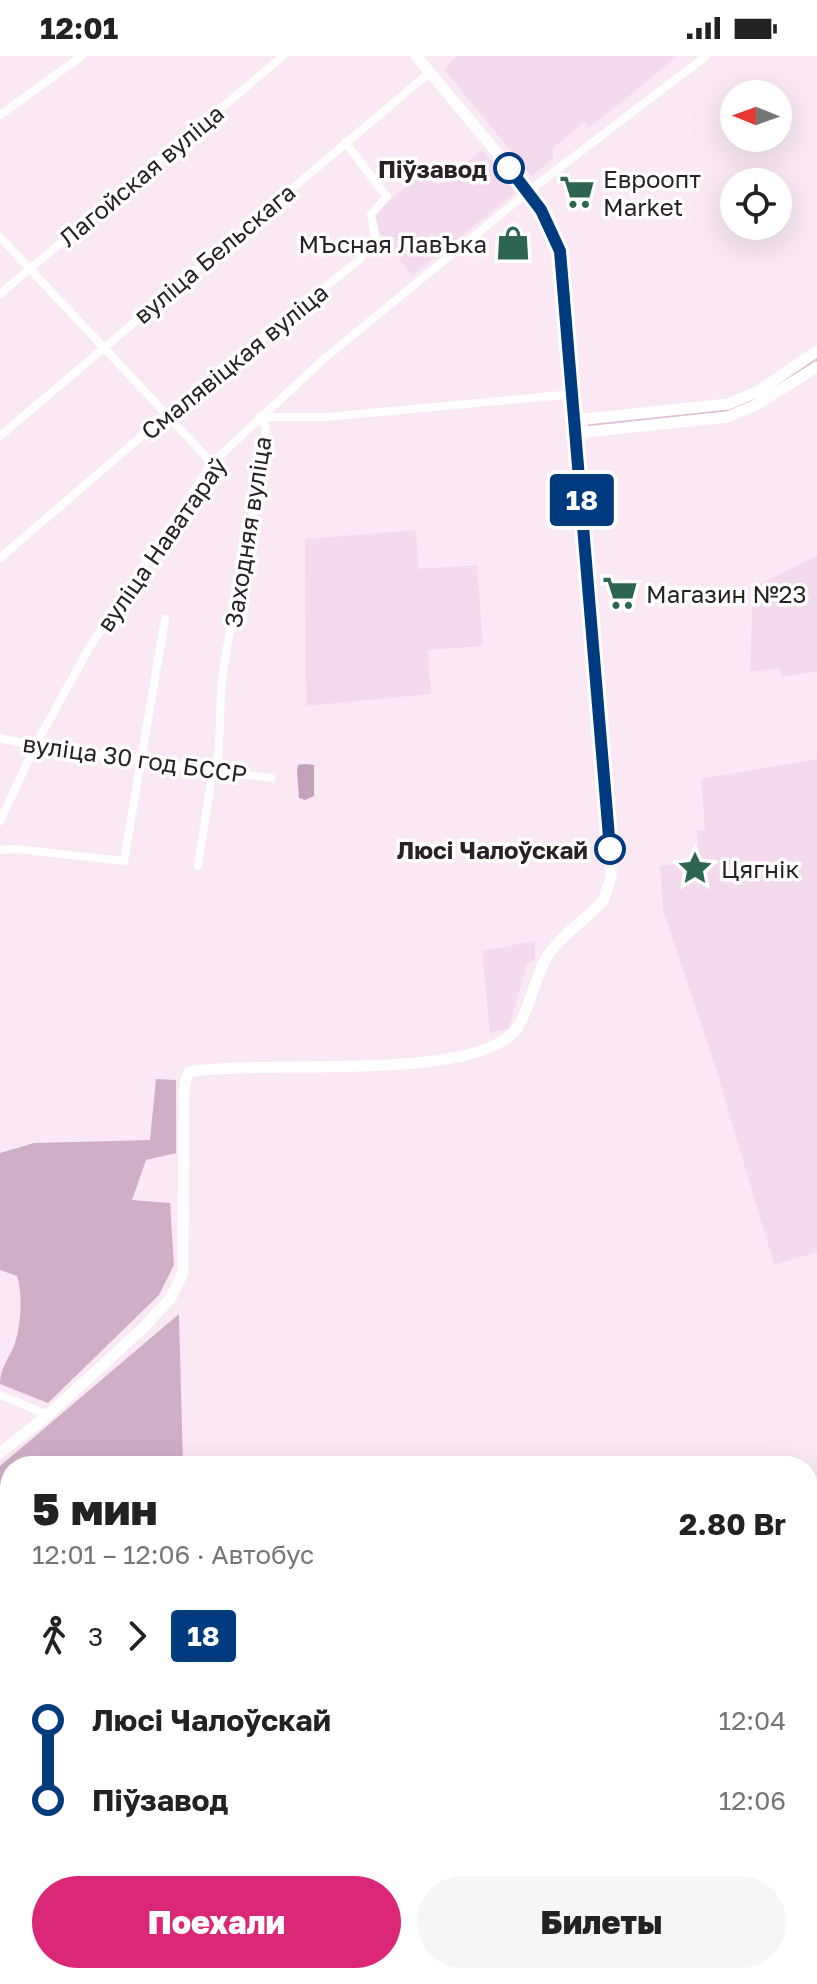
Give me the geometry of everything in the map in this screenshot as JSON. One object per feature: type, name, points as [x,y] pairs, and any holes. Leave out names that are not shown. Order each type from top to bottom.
[{"type":"street","points":[[0,115],[82,56]]},
{"type":"street","name":"Лагойская вуліца","points":[[0,294],[283,56]]},
{"type":"street","points":[[0,1453],[48,1415],[141,1330],[170,1299],[183,1273],[184,1090],[189,1072],[384,1064],[451,1057],[498,1045],[515,1032],[548,956],[603,901],[611,877],[560,251],[549,222],[529,191],[416,56]]},
{"type":"street","name":"вуліца Наватараў","points":[[0,821],[35,746],[89,648],[212,463],[325,358],[529,191],[706,56]]},
{"type":"street","name":"вуліца Бельскага","points":[[0,436],[430,72]]},
{"type":"street","name":"Смалявіцкая вуліца","points":[[0,558],[165,416],[360,259],[370,247],[375,236],[371,214],[387,197],[345,142]]},
{"type":"street","points":[[0,237],[212,463]]},
{"type":"street","points":[[576,426],[728,404],[757,392],[817,351]]},
{"type":"street","points":[[576,426],[727,417],[756,405],[817,367]]},
{"type":"street","name":"Заходняя вуліца","points":[[259,417],[326,417],[574,394]]},
{"type":"street","name":"Заходняя вуліца","points":[[198,866],[213,768],[218,757],[223,668],[261,470],[266,427],[259,417]]},
{"type":"street","points":[[0,850],[124,861],[165,619]]},
{"type":"street","name":"вуліца 30 год БССР","points":[[0,738],[35,746],[271,778]]},
{"type":"street","points":[[0,1395],[48,1415]]},
{"type":"shaded area","points":[[457,56],[677,56],[612,110],[589,127],[585,122],[553,148],[553,159],[531,176],[444,69]]},
{"type":"shaded area","points":[[482,150],[516,192],[412,276],[379,231],[375,212],[426,170],[438,185]]},
{"type":"shaded area","points":[[817,357],[817,362],[777,389],[731,411],[588,427],[588,423],[731,407]]},
{"type":"shaded area","points":[[416,530],[419,569],[477,565],[483,646],[428,650],[431,694],[306,706],[305,539]]},
{"type":"shaded area","points":[[817,556],[817,671],[782,677],[779,668],[750,672],[753,587]]},
{"type":"shaded area","points":[[817,759],[817,1252],[774,1265],[717,1072],[663,910],[660,866],[699,861],[697,831],[705,830],[701,779]]},
{"type":"shaded area","points":[[298,765],[314,765],[314,796],[305,800],[299,798],[297,770]]},
{"type":"shaded area","points":[[535,941],[535,960],[527,963],[509,1028],[490,1033],[482,951]]},
{"type":"shaded area","points":[[156,1079],[176,1080],[176,1153],[146,1160],[132,1200],[170,1203],[174,1265],[159,1295],[48,1403],[0,1384],[16,1340],[20,1302],[17,1276],[0,1270],[0,1153],[34,1143],[150,1140]]},
{"type":"shaded area","points":[[179,1314],[183,1456],[12,1456]]},
{"type":"bus line","name":"18","points":[[509,168],[549,222],[560,251],[564,277],[610,849]]},
{"type":"place","name":"Піўзавод","points":[[509,168]]},
{"type":"place","name":"Евроопт Market","points":[[577,192]]},
{"type":"place","name":"МЪсная ЛавЪка","points":[[513,243]]},
{"type":"place","name":"Магазин №23","points":[[620,593]]},
{"type":"place","name":"Люсі Чалоўскай","points":[[610,849]]},
{"type":"place","name":"Цягнік","points":[[695,868]]}]
